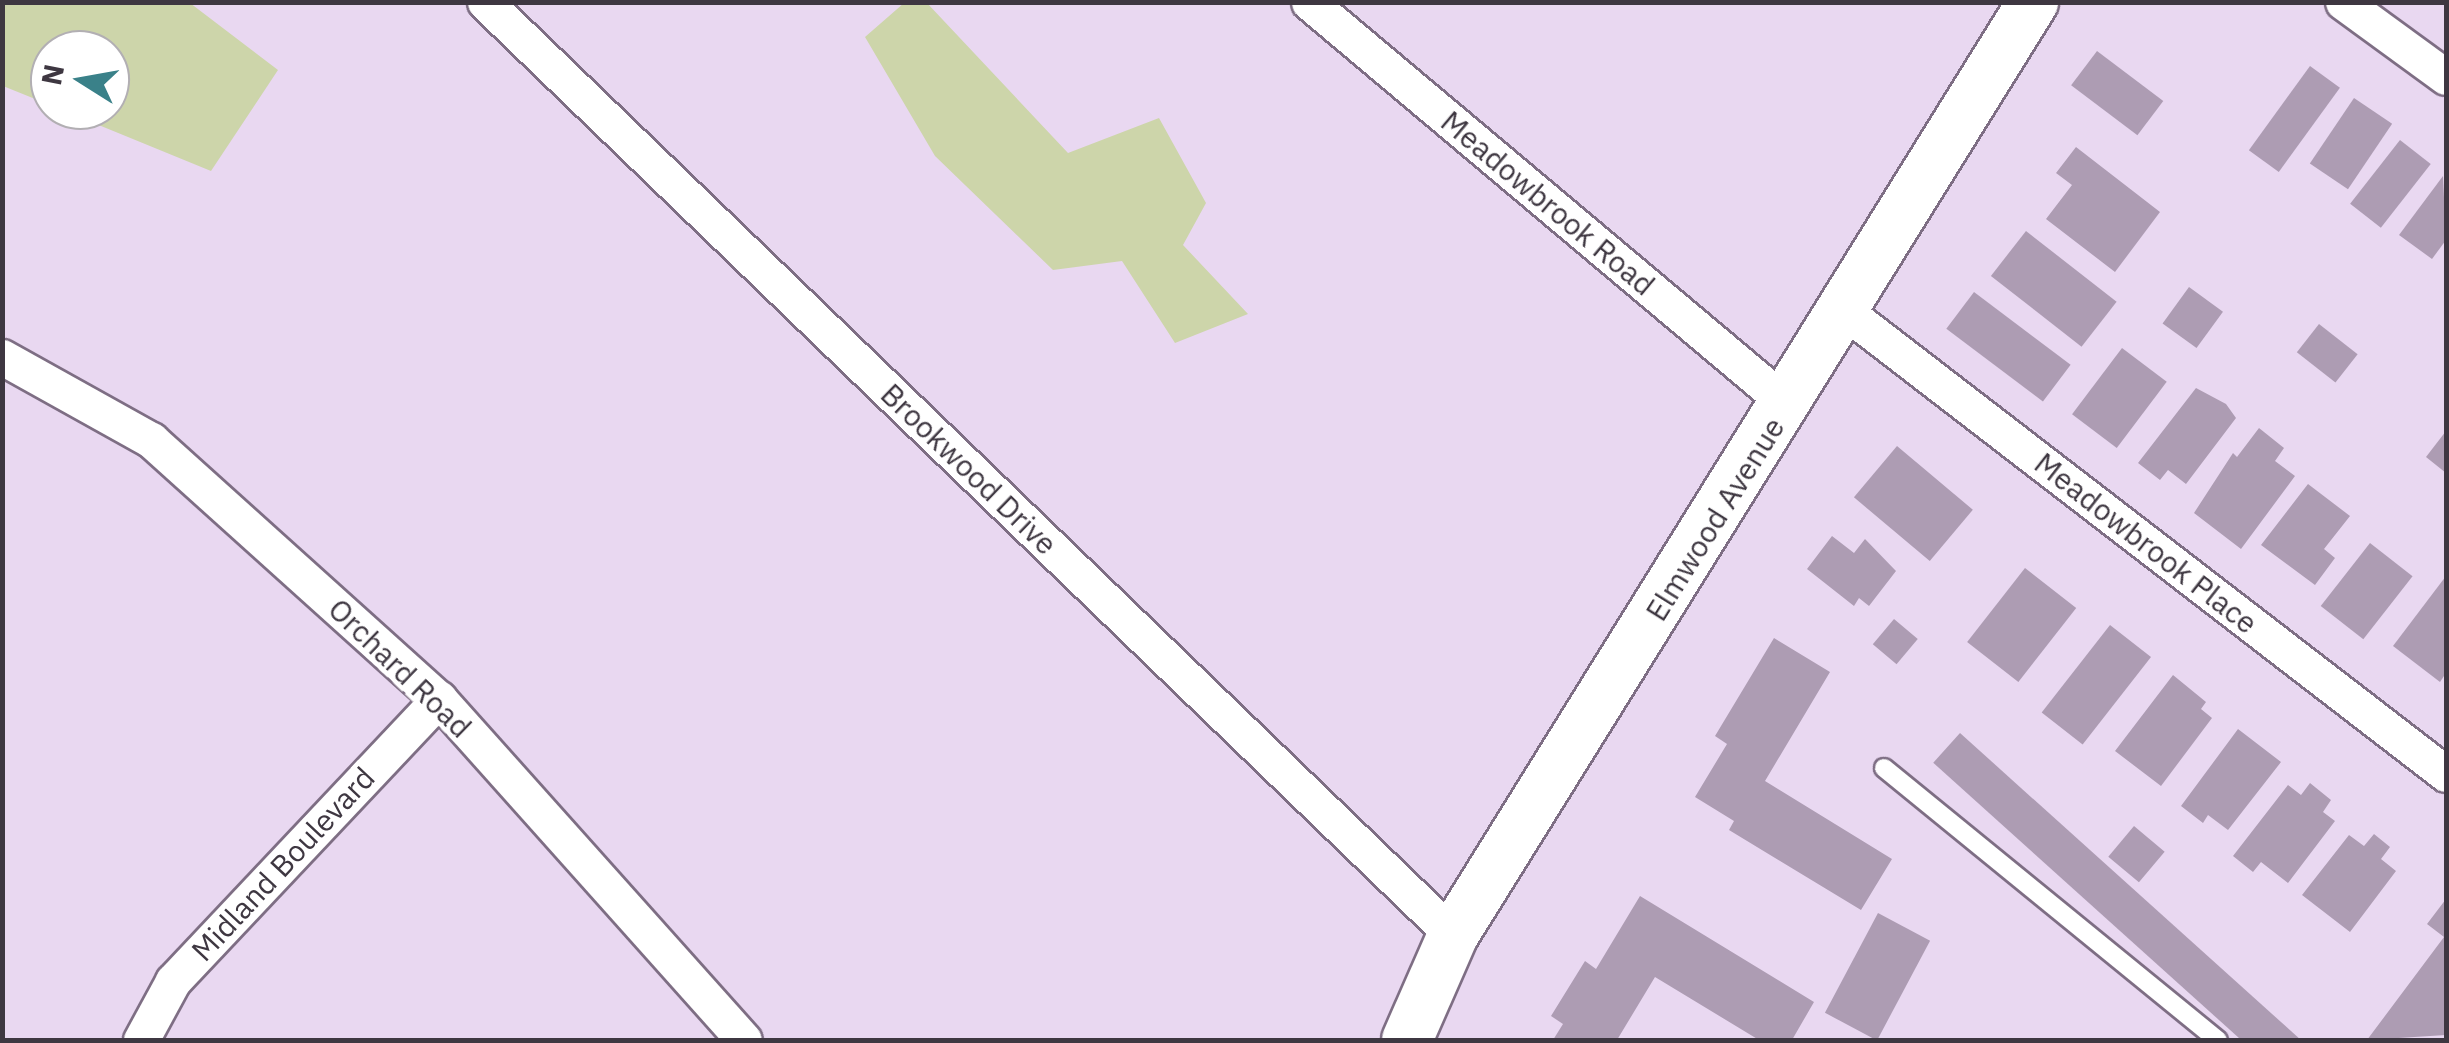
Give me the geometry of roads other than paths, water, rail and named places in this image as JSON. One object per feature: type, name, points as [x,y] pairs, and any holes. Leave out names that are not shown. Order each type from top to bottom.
[{"type":"street","name":"Brookwood Drive","points":[[485,2],[1452,935]]},
{"type":"street","name":"Meadowbrook Road","points":[[1309,2],[1787,404]]},
{"type":"street","name":"Elmwood Avenue","points":[[1407,1040],[1452,935],[1846,312],[2033,2]]},
{"type":"street","points":[[2343,2],[2446,77]]},
{"type":"street","name":"Meadowbrook Place","points":[[1846,312],[2446,774]]},
{"type":"street","name":"Orchard Road","points":[[2,357],[151,440],[438,699],[744,1040]]},
{"type":"street","name":"Midland Boulevard","points":[[142,1040],[173,982],[438,699]]},
{"type":"lane","points":[[1884,768],[2218,1040]]}]
